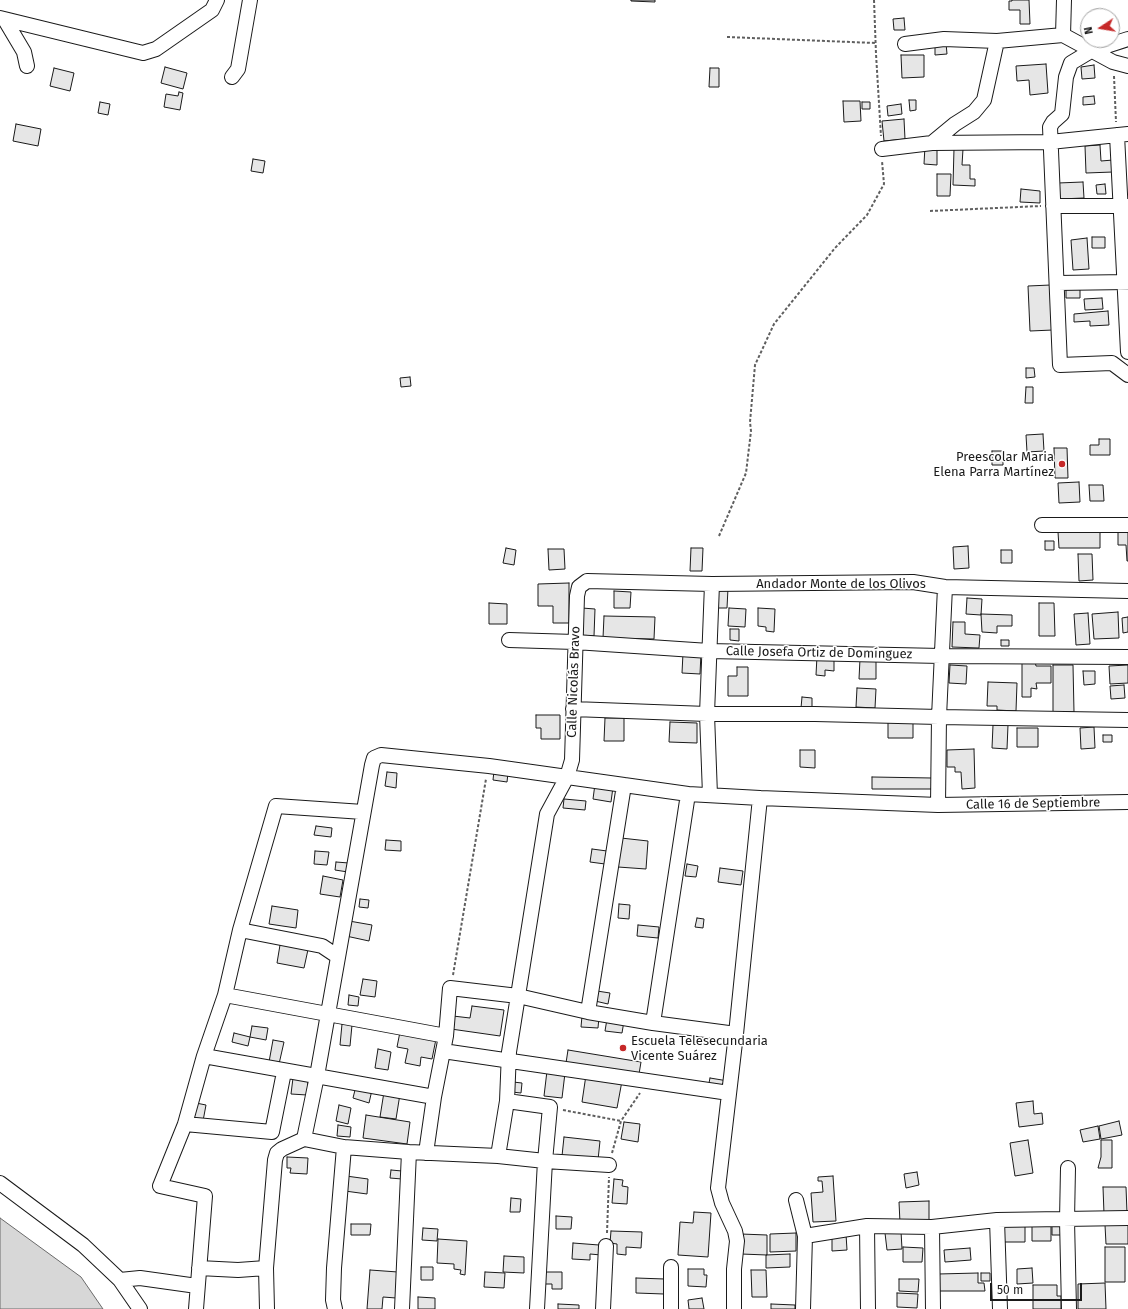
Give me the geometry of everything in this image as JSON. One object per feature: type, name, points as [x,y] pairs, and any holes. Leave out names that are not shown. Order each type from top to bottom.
[{"type":"street","points":[[2,19],[143,53],[156,50],[212,10],[217,0]]},
{"type":"street","points":[[232,77],[238,69],[250,0]]},
{"type":"street","points":[[1063,35],[1064,0]]},
{"type":"street","points":[[2,19],[24,52],[27,66]]},
{"type":"street","points":[[905,44],[944,40],[997,41],[1063,35],[1113,62],[1128,66]]},
{"type":"street","points":[[1128,39],[1091,51],[1071,63],[1066,77],[1062,114],[1050,127],[1060,365],[1112,363],[1128,375]]},
{"type":"street","points":[[932,143],[955,124],[974,112],[984,100],[997,41]]},
{"type":"street","points":[[882,149],[932,143],[1050,142],[1122,134],[1128,352]]},
{"type":"street","points":[[1053,206],[1124,206]]},
{"type":"street","points":[[1057,283],[1126,283]]},
{"type":"street","points":[[1042,525],[1128,525]]},
{"type":"street","name":"Andador Monte de los Olivos","points":[[579,587],[587,581],[712,584],[913,582],[945,587],[1128,591]]},
{"type":"street","points":[[710,795],[707,714],[712,584]]},
{"type":"street","name":"Calle Nicolás Bravo","points":[[498,1156],[507,1101],[509,1052],[547,814],[567,777],[572,760],[575,642],[577,596],[579,587]]},
{"type":"street","points":[[938,805],[939,717],[945,587]]},
{"type":"street","name":"Calle Josefa Ortiz de Domínguez","points":[[509,640],[575,642],[709,651],[941,656],[1128,657]]},
{"type":"street","points":[[573,709],[707,714],[815,714],[1128,720]]},
{"type":"street","name":"Calle 16 de Septiembre","points":[[364,812],[374,758],[381,755],[489,766],[688,794],[938,805],[1128,802]]},
{"type":"street","points":[[588,1012],[624,785]]},
{"type":"street","points":[[654,1023],[688,794]]},
{"type":"street","points":[[734,1309],[735,1232],[722,1203],[718,1188],[736,1034],[760,798]]},
{"type":"street","points":[[196,1309],[205,1196],[160,1186],[185,1124],[204,1056],[225,995],[240,930],[276,806],[364,812],[317,1076],[304,1139]]},
{"type":"street","points":[[240,930],[322,946],[338,956]]},
{"type":"street","points":[[426,1153],[434,1098],[446,1036],[450,988],[518,996],[588,1012],[736,1034]]},
{"type":"street","points":[[225,995],[446,1036]]},
{"type":"street","points":[[443,1051],[729,1093]]},
{"type":"street","points":[[204,1056],[284,1072],[317,1076],[434,1098]]},
{"type":"street","points":[[185,1124],[272,1132],[284,1072]]},
{"type":"street","points":[[507,1101],[550,1108],[545,1161],[537,1309]]},
{"type":"street","points":[[267,1309],[266,1268],[275,1160],[277,1153],[282,1149],[304,1139],[344,1146],[409,1152],[498,1156],[609,1165]]},
{"type":"street","points":[[335,1309],[333,1300],[334,1268],[344,1146]]},
{"type":"street","points":[[402,1309],[409,1152]]},
{"type":"street","points":[[1068,1168],[1067,1220],[1069,1309]]},
{"type":"street","points":[[0,1183],[84,1245],[120,1280],[140,1309]]},
{"type":"street","points":[[796,1200],[805,1236],[803,1309]]},
{"type":"street","points":[[805,1236],[867,1226],[932,1227],[997,1220],[1128,1218]]},
{"type":"street","points":[[997,1220],[1000,1309]]},
{"type":"street","points":[[867,1226],[868,1309]]},
{"type":"street","points":[[932,1227],[933,1309]]},
{"type":"street","points":[[603,1309],[606,1246]]},
{"type":"street","points":[[671,1266],[671,1309]]},
{"type":"street","points":[[199,1268],[238,1270],[266,1268]]},
{"type":"street","points":[[120,1280],[140,1278],[197,1286]]},
{"type":"path","points":[[719,536],[746,472],[751,431],[750,422],[755,365],[774,324],[835,248],[867,215],[884,184],[875,43],[874,0]]},
{"type":"path","points":[[727,37],[875,43]]},
{"type":"path","points":[[1113,62],[1122,134]]},
{"type":"path","points":[[930,211],[1053,206]]},
{"type":"path","points":[[450,988],[489,766]]},
{"type":"path","points":[[550,1108],[621,1121]]},
{"type":"shaded area","points":[[0,1218],[81,1277],[103,1309],[0,1309]]},
{"type":"building","points":[[655,0],[655,2],[631,1]]},
{"type":"building","points":[[1029,0],[1030,24],[1020,24],[1020,10],[1009,10],[1009,1]]},
{"type":"building","points":[[904,18],[905,30],[894,30],[893,19]]},
{"type":"building","points":[[935,43],[946,43],[947,54],[935,55]]},
{"type":"building","points":[[901,55],[924,55],[924,77],[902,78]]},
{"type":"building","points":[[1046,64],[1048,93],[1030,95],[1029,80],[1017,81],[1016,66]]},
{"type":"building","points":[[1094,65],[1095,78],[1082,79],[1081,67]]},
{"type":"building","points":[[165,67],[187,73],[183,89],[161,83]]},
{"type":"building","points":[[54,68],[74,73],[70,91],[50,86]]},
{"type":"building","points":[[710,68],[719,68],[719,87],[709,87]]},
{"type":"building","points":[[179,92],[183,93],[180,110],[164,107],[166,94],[178,96]]},
{"type":"building","points":[[1094,96],[1095,104],[1083,105],[1083,97]]},
{"type":"building","points":[[909,100],[916,100],[916,110],[910,111]]},
{"type":"building","points":[[843,101],[860,101],[861,121],[844,122]]},
{"type":"building","points":[[100,102],[110,104],[108,115],[98,113]]},
{"type":"building","points":[[862,102],[870,102],[870,109],[862,109]]},
{"type":"building","points":[[901,104],[902,114],[888,116],[887,106]]},
{"type":"building","points":[[904,119],[905,139],[884,141],[882,121]]},
{"type":"building","points":[[16,124],[41,129],[38,146],[13,141]]},
{"type":"building","points":[[1100,145],[1101,161],[1113,160],[1113,172],[1086,173],[1085,146]]},
{"type":"building","points":[[925,146],[937,146],[937,165],[924,164]]},
{"type":"building","points":[[954,149],[963,149],[962,165],[970,165],[970,179],[975,179],[975,186],[953,185]]},
{"type":"building","points":[[253,159],[265,161],[263,173],[251,171]]},
{"type":"building","points":[[937,174],[951,174],[950,196],[937,196]]},
{"type":"building","points":[[1083,182],[1084,198],[1059,199],[1058,183]]},
{"type":"building","points":[[1105,184],[1106,194],[1097,194],[1096,185]]},
{"type":"building","points":[[1021,189],[1040,191],[1040,203],[1020,202]]},
{"type":"building","points":[[1092,237],[1105,237],[1105,248],[1092,248]]},
{"type":"building","points":[[1087,238],[1089,269],[1073,270],[1071,240]]},
{"type":"building","points":[[1051,285],[1053,330],[1030,331],[1028,286]]},
{"type":"building","points":[[1080,286],[1080,298],[1066,298],[1066,287]]},
{"type":"building","points":[[1102,298],[1103,309],[1085,310],[1084,299]]},
{"type":"building","points":[[1108,311],[1109,325],[1090,326],[1090,321],[1074,322],[1074,314]]},
{"type":"building","points":[[1026,368],[1034,368],[1035,377],[1026,378]]},
{"type":"building","points":[[410,377],[411,386],[401,387],[400,378]]},
{"type":"building","points":[[1026,387],[1033,387],[1033,403],[1025,403]]},
{"type":"building","points":[[1043,434],[1044,451],[1027,452],[1026,435]]},
{"type":"building","points":[[1099,439],[1110,439],[1110,455],[1090,455],[1090,445],[1099,445]]},
{"type":"building","points":[[1054,448],[1067,448],[1068,478],[1055,478]]},
{"type":"building","points":[[992,451],[1003,451],[1003,465],[992,465]]},
{"type":"building","points":[[1079,482],[1080,502],[1059,503],[1058,483]]},
{"type":"building","points":[[1089,485],[1103,485],[1104,501],[1090,501]]},
{"type":"building","points":[[1118,529],[1128,529],[1128,561],[1126,545],[1118,545]]},
{"type":"building","points":[[1100,531],[1100,548],[1059,548],[1058,532]]},
{"type":"building","points":[[1045,541],[1054,541],[1054,550],[1045,550]]},
{"type":"building","points":[[968,546],[969,568],[954,569],[953,547]]},
{"type":"building","points":[[506,548],[516,550],[514,565],[503,563]]},
{"type":"building","points":[[691,548],[703,548],[702,571],[690,571]]},
{"type":"building","points":[[548,549],[564,549],[565,569],[549,570]]},
{"type":"building","points":[[1001,550],[1012,550],[1012,563],[1001,563]]},
{"type":"building","points":[[1078,554],[1092,554],[1093,580],[1079,581]]},
{"type":"building","points":[[569,583],[569,623],[553,623],[553,606],[538,606],[538,584]]},
{"type":"building","points":[[715,587],[728,588],[727,608],[715,608]]},
{"type":"building","points":[[614,591],[631,592],[630,608],[614,608]]},
{"type":"building","points":[[967,598],[982,599],[981,615],[966,614]]},
{"type":"building","points":[[489,603],[507,604],[507,624],[489,624]]},
{"type":"building","points":[[1039,603],[1054,603],[1055,636],[1039,636]]},
{"type":"building","points":[[582,608],[595,609],[594,636],[581,635]]},
{"type":"building","points":[[729,608],[746,609],[745,627],[728,626]]},
{"type":"building","points":[[758,608],[775,609],[774,632],[766,631],[766,627],[758,626]]},
{"type":"building","points":[[1118,612],[1119,638],[1094,639],[1092,614]]},
{"type":"building","points":[[1088,613],[1090,644],[1076,645],[1074,614]]},
{"type":"building","points":[[981,614],[1012,615],[1012,626],[997,626],[997,633],[982,632]]},
{"type":"building","points":[[604,616],[655,617],[654,639],[603,638]]},
{"type":"building","points":[[1128,617],[1128,632],[1123,633],[1122,618]]},
{"type":"building","points":[[953,622],[965,622],[965,634],[980,635],[979,648],[952,647]]},
{"type":"building","points":[[730,629],[739,629],[739,641],[730,640]]},
{"type":"building","points":[[1001,640],[1009,640],[1009,646],[1001,646]]},
{"type":"building","points":[[683,653],[701,653],[700,674],[682,673]]},
{"type":"building","points":[[817,656],[834,657],[834,671],[825,670],[825,676],[816,675]]},
{"type":"building","points":[[860,659],[876,659],[876,679],[859,679]]},
{"type":"building","points":[[1022,661],[1035,661],[1036,666],[1051,666],[1051,683],[1036,683],[1037,689],[1031,688],[1031,697],[1022,697]]},
{"type":"building","points":[[950,665],[967,666],[966,684],[949,683]]},
{"type":"building","points":[[1053,665],[1073,665],[1074,712],[1053,712]]},
{"type":"building","points":[[1128,665],[1128,683],[1110,684],[1109,666]]},
{"type":"building","points":[[737,667],[748,667],[748,696],[728,696],[728,676],[737,676]]},
{"type":"building","points":[[1083,671],[1095,671],[1095,684],[1084,685]]},
{"type":"building","points":[[988,682],[1017,683],[1016,711],[997,710],[997,706],[987,706]]},
{"type":"building","points":[[1124,685],[1125,698],[1111,699],[1110,686]]},
{"type":"building","points":[[857,688],[876,689],[875,708],[856,707]]},
{"type":"building","points":[[802,697],[812,698],[812,709],[801,708]]},
{"type":"building","points":[[536,715],[560,715],[560,739],[541,739],[541,728],[536,728]]},
{"type":"building","points":[[605,718],[624,718],[624,741],[604,741]]},
{"type":"building","points":[[888,721],[913,721],[913,738],[888,738]]},
{"type":"building","points":[[670,722],[697,723],[697,743],[669,742]]},
{"type":"building","points":[[993,725],[1008,725],[1007,749],[992,748]]},
{"type":"building","points":[[1094,727],[1095,748],[1081,749],[1080,728]]},
{"type":"building","points":[[1017,728],[1038,728],[1038,747],[1017,747]]},
{"type":"building","points":[[1103,735],[1112,735],[1112,742],[1103,742]]},
{"type":"building","points":[[974,749],[975,788],[962,789],[961,772],[955,772],[955,767],[947,767],[947,750]]},
{"type":"building","points":[[800,750],[815,750],[815,768],[800,767]]},
{"type":"building","points":[[494,771],[508,773],[507,782],[493,780]]},
{"type":"building","points":[[387,772],[397,773],[396,788],[385,786]]},
{"type":"building","points":[[872,777],[932,778],[932,789],[872,789]]},
{"type":"building","points":[[595,784],[613,787],[611,802],[593,799]]},
{"type":"building","points":[[564,799],[586,801],[585,810],[563,808]]},
{"type":"building","points":[[316,826],[332,828],[331,837],[314,835]]},
{"type":"building","points":[[621,838],[648,841],[646,869],[618,867]]},
{"type":"building","points":[[386,840],[401,841],[401,851],[385,850]]},
{"type":"building","points":[[592,849],[607,851],[605,864],[590,862]]},
{"type":"building","points":[[315,851],[329,852],[327,865],[314,864]]},
{"type":"building","points":[[336,862],[349,863],[348,872],[335,870]]},
{"type":"building","points":[[687,864],[698,866],[696,877],[685,876]]},
{"type":"building","points":[[720,868],[743,871],[741,885],[718,882]]},
{"type":"building","points":[[323,876],[343,880],[340,897],[320,894]]},
{"type":"building","points":[[360,899],[369,900],[368,908],[359,907]]},
{"type":"building","points":[[619,904],[630,905],[629,919],[618,918]]},
{"type":"building","points":[[272,906],[298,910],[296,928],[269,924]]},
{"type":"building","points":[[697,918],[704,919],[703,928],[695,927]]},
{"type":"building","points":[[349,921],[372,925],[369,941],[346,936]]},
{"type":"building","points":[[638,925],[659,927],[658,938],[637,936]]},
{"type":"building","points":[[281,939],[309,945],[304,968],[277,963]]},
{"type":"building","points":[[363,979],[377,981],[375,997],[360,995]]},
{"type":"building","points":[[597,991],[610,993],[608,1004],[595,1001]]},
{"type":"building","points":[[349,995],[359,997],[358,1006],[348,1005]]},
{"type":"building","points":[[472,1006],[504,1010],[500,1036],[451,1029],[453,1016],[470,1018]]},
{"type":"building","points":[[582,1016],[599,1017],[598,1028],[581,1027]]},
{"type":"building","points":[[607,1019],[624,1021],[622,1033],[605,1031]]},
{"type":"building","points":[[342,1024],[352,1025],[350,1046],[340,1045]]},
{"type":"building","points":[[252,1026],[268,1028],[266,1040],[250,1037]]},
{"type":"building","points":[[400,1032],[436,1039],[432,1059],[421,1057],[420,1066],[405,1063],[408,1049],[397,1047]]},
{"type":"building","points":[[234,1033],[250,1037],[248,1046],[232,1042]]},
{"type":"building","points":[[273,1040],[284,1042],[279,1064],[269,1062]]},
{"type":"building","points":[[378,1049],[391,1052],[388,1070],[375,1068]]},
{"type":"building","points":[[568,1050],[641,1062],[639,1074],[566,1063]]},
{"type":"building","points":[[547,1071],[565,1073],[562,1098],[544,1096]]},
{"type":"building","points":[[586,1075],[622,1081],[617,1108],[582,1102]]},
{"type":"building","points":[[293,1078],[308,1080],[307,1095],[291,1094]]},
{"type":"building","points":[[710,1078],[728,1081],[726,1090],[708,1088]]},
{"type":"building","points":[[513,1082],[522,1083],[521,1093],[512,1092]]},
{"type":"building","points":[[356,1086],[372,1090],[369,1103],[353,1098]]},
{"type":"building","points":[[384,1092],[400,1094],[396,1119],[380,1117]]},
{"type":"building","points":[[1033,1101],[1034,1114],[1042,1113],[1043,1124],[1019,1127],[1016,1103]]},
{"type":"building","points":[[196,1103],[206,1105],[203,1121],[193,1120]]},
{"type":"building","points":[[339,1105],[351,1108],[348,1124],[336,1121]]},
{"type":"building","points":[[366,1115],[410,1122],[407,1144],[363,1138]]},
{"type":"building","points":[[1119,1121],[1122,1135],[1101,1139],[1099,1126]]},
{"type":"building","points":[[624,1122],[640,1124],[638,1142],[621,1139]]},
{"type":"building","points":[[338,1125],[351,1127],[350,1137],[337,1136]]},
{"type":"building","points":[[1098,1126],[1100,1139],[1083,1142],[1080,1130]]},
{"type":"building","points":[[564,1137],[600,1141],[598,1160],[562,1156]]},
{"type":"building","points":[[1028,1140],[1033,1173],[1015,1176],[1010,1143]]},
{"type":"building","points":[[1101,1140],[1112,1140],[1112,1168],[1098,1168],[1101,1157]]},
{"type":"building","points":[[287,1157],[308,1158],[307,1174],[290,1173],[291,1168],[287,1168]]},
{"type":"building","points":[[391,1170],[402,1171],[402,1179],[390,1178]]},
{"type":"building","points":[[917,1172],[919,1185],[906,1188],[904,1174]]},
{"type":"building","points":[[346,1176],[368,1179],[367,1194],[345,1191]]},
{"type":"building","points":[[833,1176],[836,1221],[813,1222],[811,1193],[823,1192],[822,1181],[818,1181],[818,1177]]},
{"type":"building","points":[[614,1179],[623,1180],[622,1186],[628,1187],[627,1204],[612,1203]]},
{"type":"building","points":[[1103,1187],[1126,1187],[1127,1213],[1104,1214]]},
{"type":"building","points":[[511,1198],[521,1199],[520,1212],[510,1212]]},
{"type":"building","points":[[929,1201],[929,1221],[900,1223],[899,1202]]},
{"type":"building","points":[[694,1212],[711,1213],[708,1257],[678,1255],[680,1222],[693,1223]]},
{"type":"building","points":[[556,1216],[572,1217],[571,1229],[556,1229]]},
{"type":"building","points":[[1052,1222],[1065,1222],[1065,1235],[1052,1235]]},
{"type":"building","points":[[1032,1223],[1051,1223],[1051,1241],[1032,1241]]},
{"type":"building","points":[[351,1224],[371,1224],[370,1235],[351,1235]]},
{"type":"building","points":[[1003,1225],[1025,1225],[1025,1242],[1003,1242]]},
{"type":"building","points":[[1105,1225],[1128,1225],[1128,1244],[1106,1244]]},
{"type":"building","points":[[423,1228],[438,1229],[437,1241],[422,1240]]},
{"type":"building","points":[[611,1231],[642,1232],[641,1248],[626,1247],[626,1255],[617,1254],[617,1244],[610,1243]]},
{"type":"building","points":[[901,1231],[902,1249],[887,1250],[885,1233]]},
{"type":"building","points":[[796,1233],[796,1251],[770,1252],[770,1234]]},
{"type":"building","points":[[741,1234],[767,1235],[767,1255],[741,1254]]},
{"type":"building","points":[[846,1234],[847,1250],[832,1251],[832,1235]]},
{"type":"building","points":[[438,1239],[467,1241],[465,1275],[460,1274],[461,1270],[454,1269],[454,1264],[437,1263]]},
{"type":"building","points":[[573,1243],[599,1245],[601,1255],[590,1254],[590,1260],[572,1259]]},
{"type":"building","points":[[903,1247],[923,1248],[922,1262],[903,1262]]},
{"type":"building","points":[[1105,1247],[1125,1247],[1125,1282],[1105,1282]]},
{"type":"building","points":[[970,1248],[971,1260],[945,1262],[944,1250]]},
{"type":"building","points":[[790,1254],[790,1267],[766,1268],[766,1255]]},
{"type":"building","points":[[504,1256],[524,1257],[524,1273],[503,1272]]},
{"type":"building","points":[[421,1267],[433,1267],[433,1280],[421,1280]]},
{"type":"building","points":[[1032,1268],[1033,1283],[1017,1284],[1017,1269]]},
{"type":"building","points":[[688,1269],[704,1269],[704,1275],[707,1275],[706,1287],[688,1286]]},
{"type":"building","points":[[370,1270],[398,1272],[396,1298],[383,1297],[382,1309],[367,1309]]},
{"type":"building","points":[[751,1270],[766,1270],[767,1297],[752,1297]]},
{"type":"building","points":[[485,1272],[505,1273],[504,1288],[484,1287]]},
{"type":"building","points":[[544,1272],[562,1272],[562,1289],[552,1289],[552,1284],[543,1284]]},
{"type":"building","points":[[978,1273],[978,1283],[984,1283],[985,1291],[938,1291],[938,1274]]},
{"type":"building","points":[[981,1273],[990,1273],[990,1281],[981,1281]]},
{"type":"building","points":[[636,1278],[665,1279],[664,1294],[636,1293]]},
{"type":"building","points":[[899,1279],[919,1279],[918,1292],[899,1291]]},
{"type":"building","points":[[1105,1283],[1106,1309],[1078,1309],[1078,1284]]},
{"type":"building","points":[[1033,1285],[1057,1285],[1057,1296],[1061,1296],[1061,1309],[1033,1309]]},
{"type":"building","points":[[897,1293],[918,1294],[917,1308],[897,1307]]},
{"type":"building","points":[[418,1297],[435,1298],[435,1309],[418,1309]]},
{"type":"building","points":[[702,1298],[704,1309],[689,1309],[688,1300]]},
{"type":"building","points":[[558,1304],[579,1305],[579,1309],[558,1309]]},
{"type":"building","points":[[771,1304],[795,1305],[795,1309],[771,1309]]},
{"type":"place","name":"Preescolar Maria Elena Parra Martínez","points":[[1062,464]]},
{"type":"place","name":"Escuela Telesecundaria Vicente Suárez","points":[[623,1048]]}]
